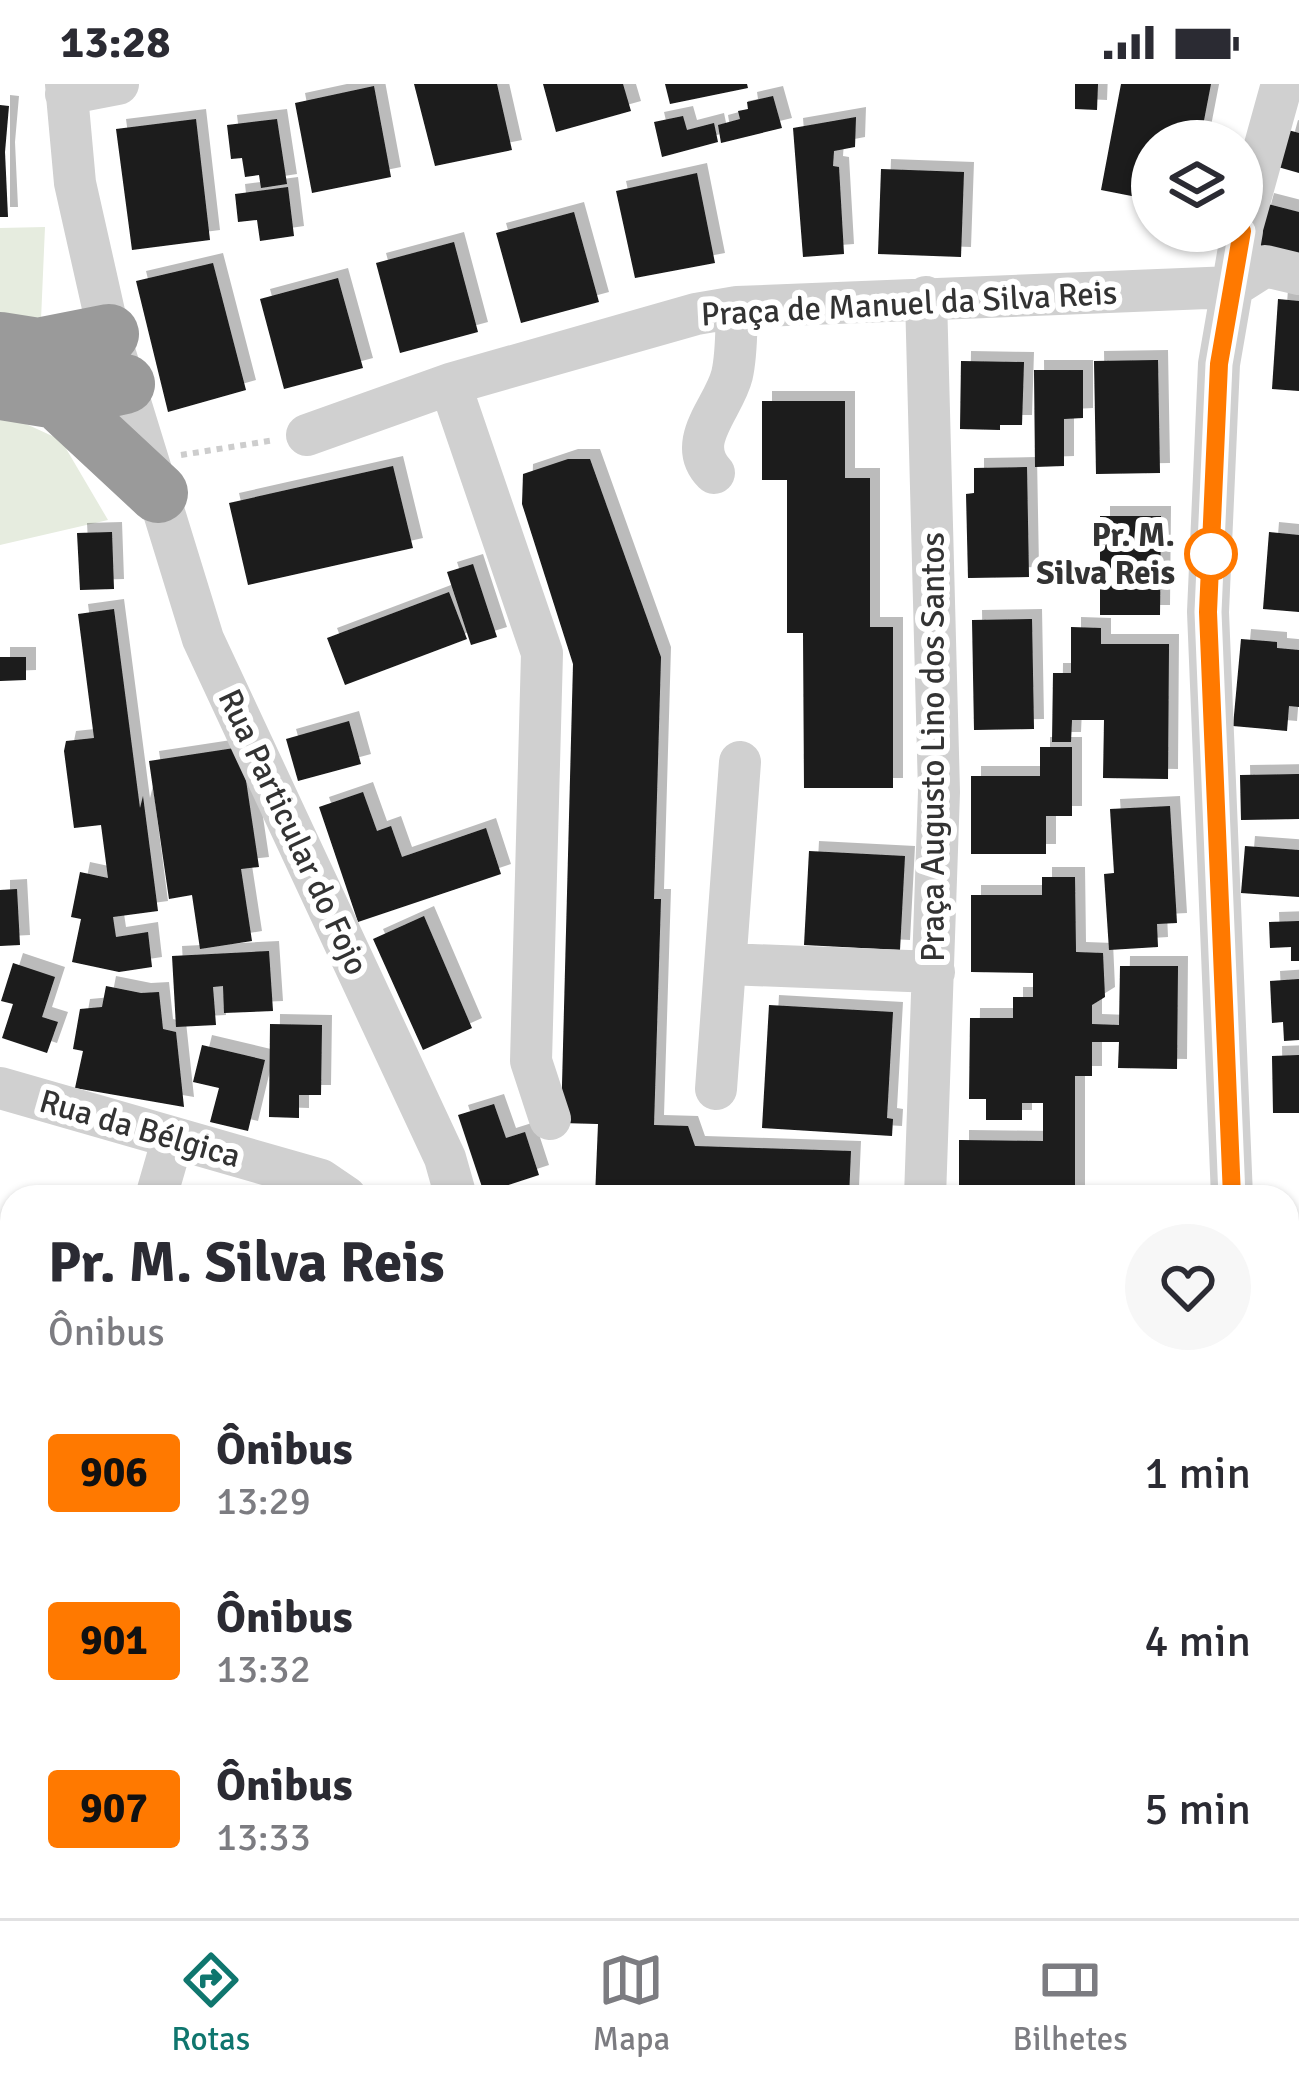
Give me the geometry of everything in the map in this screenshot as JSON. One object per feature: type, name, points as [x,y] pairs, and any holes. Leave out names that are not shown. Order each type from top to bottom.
[{"type":"highway","points":[[0,342],[117,359]]},
{"type":"highway","points":[[29,395],[117,359]]},
{"type":"highway","points":[[29,395],[153,477]]},
{"type":"street","points":[[66,89],[118,84]]},
{"type":"street","points":[[1263,153],[1282,84]]},
{"type":"street","name":"Rua Particular do Fojo","points":[[66,89],[75,183],[117,359],[203,639],[445,1158],[453,1185]]},
{"type":"street","points":[[1232,1185],[1208,612],[1219,364],[1238,252]]},
{"type":"street","name":"Praça de Manuel da Silva Reis","points":[[308,435],[450,384],[696,314],[737,307],[1232,287],[1265,266],[1299,274]]},
{"type":"street","name":"Praça Augusto Lino dos Santos","points":[[925,1185],[939,792],[926,297]]},
{"type":"street","points":[[714,473],[704,460],[704,439],[730,382],[737,307]]},
{"type":"street","points":[[450,384],[542,652],[531,1061],[550,1119]]},
{"type":"street","points":[[716,1089],[740,762]]},
{"type":"street","points":[[727,964],[934,973]]},
{"type":"street","name":"Rua da Bélgica","points":[[0,1088],[173,1138],[297,1185]]},
{"type":"street","points":[[159,1185],[173,1138]]},
{"type":"path","points":[[153,477],[308,435]]},
{"type":"shaded area","points":[[45,227],[41,320],[0,319],[0,228]]},
{"type":"shaded area","points":[[0,412],[61,440],[108,520],[0,545]]},
{"type":"building","points":[[414,84],[497,84],[512,150],[435,166]]},
{"type":"building","points":[[543,84],[623,84],[631,111],[556,132]]},
{"type":"building","points":[[665,84],[747,84],[748,88],[670,104]]},
{"type":"building","points":[[1075,84],[1098,84],[1097,110],[1075,109]]},
{"type":"building","points":[[1121,84],[1211,84],[1204,120],[1131,120],[1131,196],[1101,190]]},
{"type":"building","points":[[374,86],[391,177],[312,193],[295,103]]},
{"type":"building","points":[[773,96],[782,128],[721,143],[718,125],[740,119],[738,111],[748,109],[747,102]]},
{"type":"building","points":[[0,105],[9,106],[8,217],[0,217]]},
{"type":"building","points":[[683,116],[687,130],[714,123],[718,142],[662,157],[654,122]]},
{"type":"building","points":[[856,117],[855,147],[834,151],[844,254],[803,257],[793,128]]},
{"type":"building","points":[[196,119],[210,240],[132,250],[116,129]]},
{"type":"building","points":[[277,119],[287,184],[261,188],[259,175],[245,177],[242,158],[231,159],[227,125]]},
{"type":"building","points":[[1288,130],[1299,133],[1299,173],[1278,167]]},
{"type":"building","points":[[881,169],[964,172],[961,257],[878,254]]},
{"type":"building","points":[[697,173],[715,263],[635,278],[616,191]]},
{"type":"building","points":[[288,187],[294,236],[260,241],[257,220],[238,222],[235,194]]},
{"type":"building","points":[[1264,203],[1299,212],[1299,256],[1263,247]]},
{"type":"building","points":[[574,212],[599,302],[521,323],[496,233]]},
{"type":"building","points":[[454,242],[478,332],[400,353],[376,263]]},
{"type":"building","points":[[213,263],[246,390],[168,412],[136,281]]},
{"type":"building","points":[[338,278],[363,368],[284,389],[260,299]]},
{"type":"building","points":[[1278,299],[1299,301],[1299,391],[1272,389]]},
{"type":"building","points":[[1158,360],[1160,473],[1096,474],[1094,361]]},
{"type":"building","points":[[961,361],[1024,362],[1022,425],[960,429]]},
{"type":"building","points":[[1034,370],[1083,370],[1083,418],[1064,419],[1064,466],[1035,467]]},
{"type":"building","points":[[762,401],[845,401],[845,478],[870,478],[870,627],[893,627],[893,788],[804,788],[803,633],[787,633],[787,480],[762,480]]},
{"type":"building","points":[[568,459],[590,459],[661,657],[654,899],[661,899],[654,1125],[688,1126],[695,1146],[851,1151],[850,1185],[595,1185],[598,1124],[561,1123],[573,664],[522,504],[523,474]]},
{"type":"building","points":[[393,466],[413,548],[248,585],[229,503]]},
{"type":"building","points":[[1027,467],[1029,577],[968,578],[966,494],[974,493],[974,468]]},
{"type":"building","points":[[1100,516],[1161,516],[1160,615],[1100,615]]},
{"type":"building","points":[[112,532],[114,589],[80,590],[77,533]]},
{"type":"building","points":[[1269,532],[1299,535],[1299,612],[1263,609]]},
{"type":"building","points":[[473,564],[497,637],[471,645],[447,572]]},
{"type":"building","points":[[449,592],[467,639],[345,685],[327,638]]},
{"type":"building","points":[[114,609],[158,911],[113,917],[116,937],[148,932],[152,967],[119,972],[72,962],[81,919],[71,917],[80,872],[108,878],[101,825],[74,828],[64,751],[66,741],[94,738],[78,614]]},
{"type":"building","points":[[1032,619],[1034,729],[974,730],[972,620]]},
{"type":"building","points":[[1071,627],[1101,628],[1101,644],[1169,644],[1168,779],[1103,778],[1104,720],[1072,720],[1071,742],[1052,742],[1053,673],[1071,673]]},
{"type":"building","points":[[1241,639],[1277,642],[1277,648],[1299,650],[1299,707],[1289,706],[1287,731],[1233,726]]},
{"type":"building","points":[[0,657],[26,657],[26,680],[0,681]]},
{"type":"building","points":[[349,721],[361,764],[298,781],[286,739]]},
{"type":"building","points":[[241,747],[259,867],[241,869],[252,941],[200,949],[192,895],[169,899],[149,761]]},
{"type":"building","points":[[1040,747],[1072,747],[1072,816],[1046,816],[1046,854],[971,854],[971,776],[1040,776]]},
{"type":"building","points":[[1299,774],[1299,819],[1241,820],[1240,775]]},
{"type":"building","points":[[363,792],[377,831],[391,826],[402,857],[486,828],[501,874],[358,922],[319,807]]},
{"type":"building","points":[[1170,806],[1177,923],[1157,924],[1158,947],[1109,950],[1104,874],[1114,873],[1110,809]]},
{"type":"building","points":[[1245,846],[1299,850],[1299,897],[1241,893]]},
{"type":"building","points":[[809,851],[905,856],[900,950],[804,945]]},
{"type":"building","points":[[1042,877],[1075,877],[1076,952],[1103,953],[1105,997],[1092,1005],[1092,1024],[1119,1025],[1120,966],[1178,966],[1177,1069],[1118,1068],[1119,1042],[1092,1042],[1092,1076],[1075,1076],[1075,1185],[959,1185],[959,1140],[1043,1141],[1043,1103],[1022,1103],[1022,1120],[986,1120],[986,1099],[969,1099],[970,1018],[1013,1018],[1013,997],[1033,997],[1033,973],[971,972],[971,895],[1042,895]]},
{"type":"building","points":[[17,889],[20,945],[0,946],[0,890]]},
{"type":"building","points":[[424,916],[472,1028],[423,1050],[373,939]]},
{"type":"building","points":[[1299,921],[1299,961],[1291,961],[1291,947],[1270,948],[1269,922]]},
{"type":"building","points":[[269,951],[273,1011],[224,1013],[223,986],[213,987],[216,1025],[176,1027],[172,956]]},
{"type":"building","points":[[13,963],[55,977],[42,1017],[58,1022],[47,1053],[2,1038],[13,1004],[1,1001]]},
{"type":"building","points":[[1299,979],[1299,1040],[1284,1041],[1283,1022],[1272,1023],[1270,981]]},
{"type":"building","points":[[106,986],[159,992],[163,1029],[176,1032],[184,1107],[75,1088],[83,1051],[73,1049],[80,1009],[102,1007]]},
{"type":"building","points":[[769,1005],[893,1012],[887,1118],[893,1119],[892,1136],[762,1128]]},
{"type":"building","points":[[270,1024],[322,1025],[321,1095],[299,1095],[299,1118],[269,1117]]},
{"type":"building","points":[[202,1045],[265,1060],[248,1131],[210,1122],[219,1088],[193,1082]]},
{"type":"building","points":[[1299,1055],[1299,1113],[1273,1113],[1272,1056]]},
{"type":"building","points":[[494,1104],[506,1138],[525,1132],[539,1175],[508,1185],[481,1185],[458,1115]]},
{"type":"bus line","name":"906","points":[[1232,1185],[1208,612],[1219,364],[1238,252]]},
{"type":"place","name":"Pr. M. Silva Reis","points":[[1211,554]]}]
